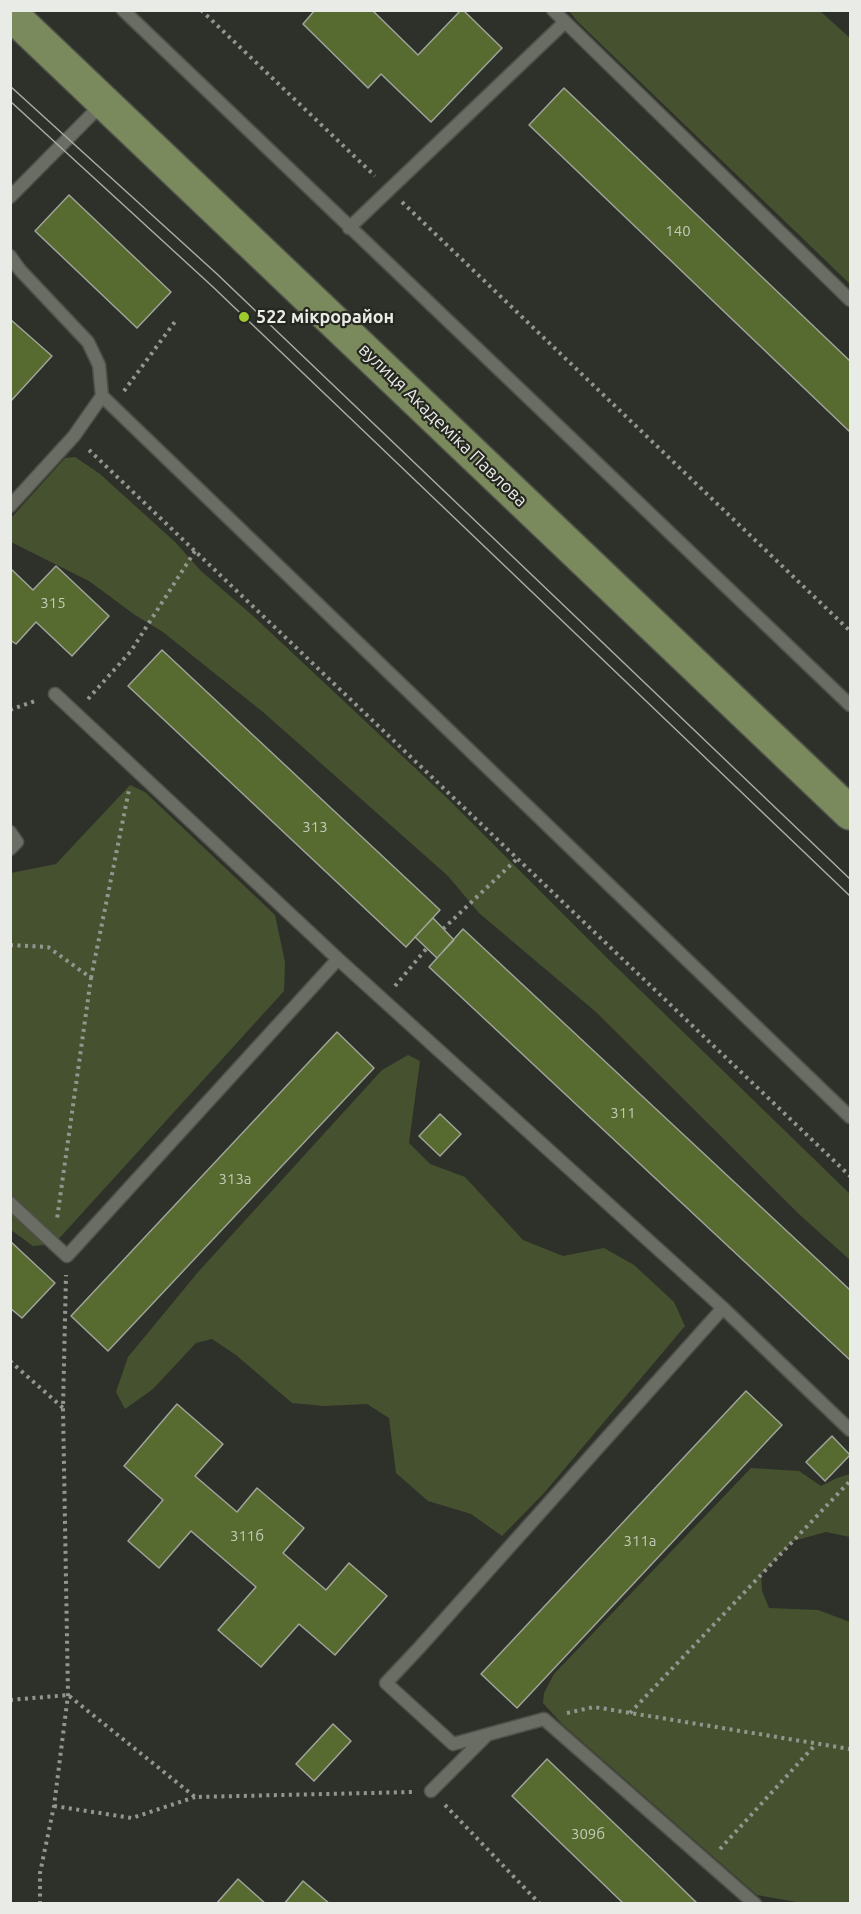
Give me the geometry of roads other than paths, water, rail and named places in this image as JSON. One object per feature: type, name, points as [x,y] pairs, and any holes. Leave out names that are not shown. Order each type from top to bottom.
[{"type":"main road","name":"вулиця Академіка Павлова","points":[[10,13],[850,813]]},
{"type":"lane","points":[[123,10],[850,705]]},
{"type":"lane","points":[[553,10],[850,300]]},
{"type":"lane","points":[[349,228],[565,22]]},
{"type":"lane","points":[[10,197],[105,101]]},
{"type":"lane","points":[[10,256],[88,342],[99,365],[102,396],[74,436],[10,506]]},
{"type":"lane","points":[[102,396],[850,1117]]},
{"type":"lane","points":[[55,694],[338,959],[723,1308],[850,1430]]},
{"type":"lane","points":[[10,832],[17,842],[10,849]]},
{"type":"lane","points":[[10,1203],[67,1256],[338,959]]},
{"type":"lane","points":[[723,1308],[386,1683],[453,1744],[544,1719],[754,1904]]},
{"type":"lane","points":[[431,1791],[488,1734]]},
{"type":"tram line","points":[[10,86],[217,274],[850,879]]},
{"type":"tram line","points":[[10,101],[213,287],[850,896]]},
{"type":"place","name":"522 мікрорайон","points":[[244,317]]}]
